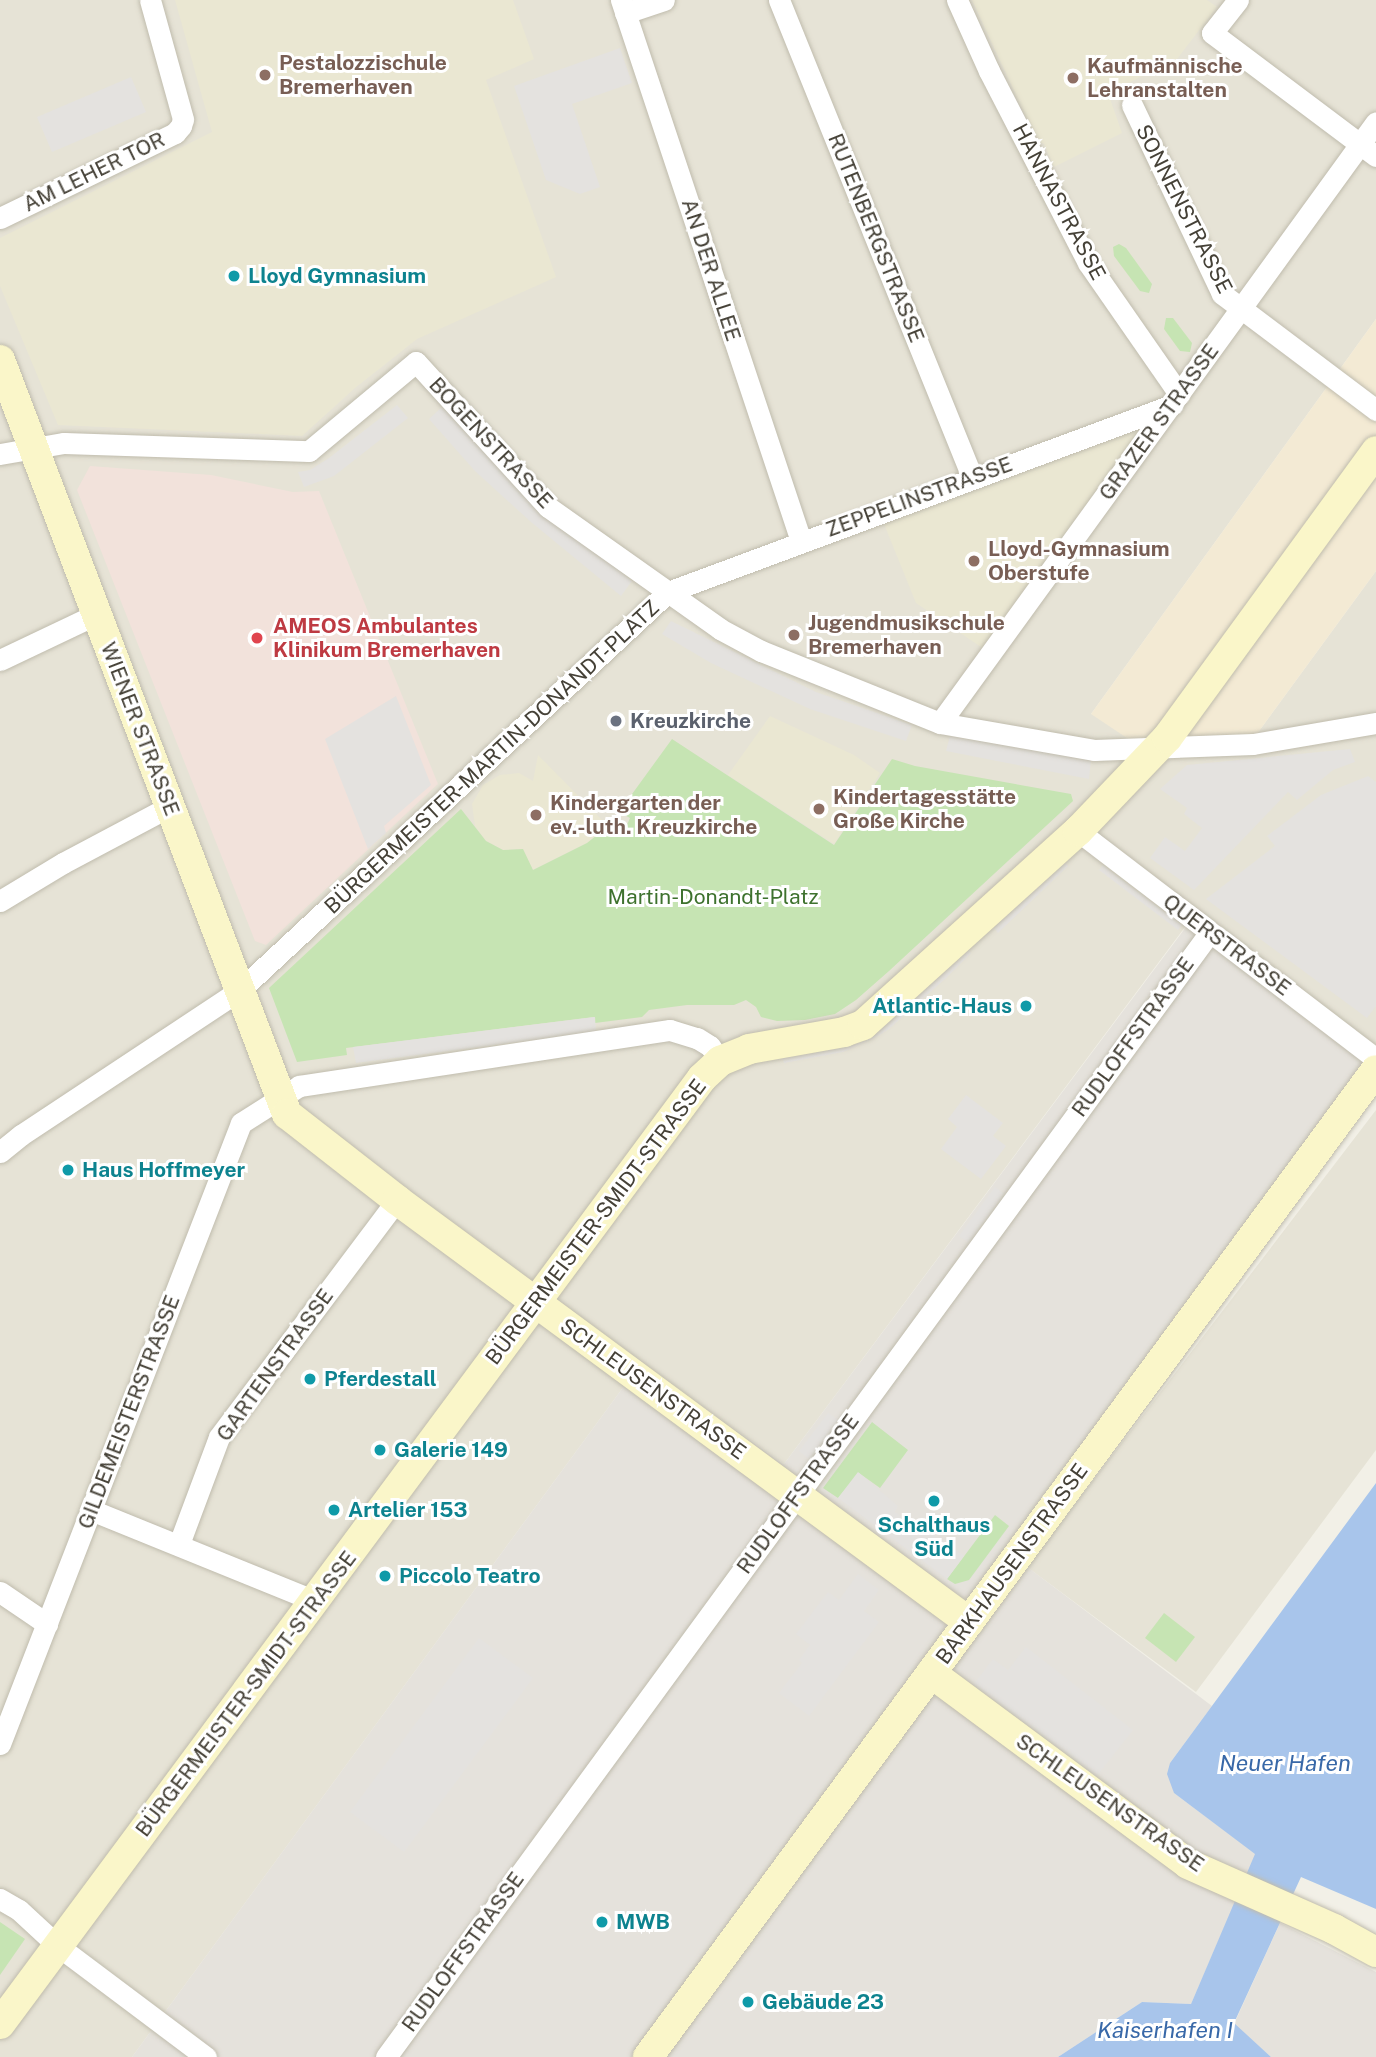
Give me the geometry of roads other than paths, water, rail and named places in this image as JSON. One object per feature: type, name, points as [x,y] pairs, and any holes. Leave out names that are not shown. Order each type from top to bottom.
[{"type":"street","name":"AM LEHER TOR","points":[[0,218],[175,133],[181,126],[183,119],[150,0]]},
{"type":"street","points":[[623,6],[664,0]]},
{"type":"street","name":"RUTENBERGSTRASSE","points":[[779,0],[972,477]]},
{"type":"street","name":"HANNASTRASSE","points":[[957,0],[989,71],[1088,262],[1176,399]]},
{"type":"street","points":[[1238,0],[1212,33],[1368,150]]},
{"type":"street","name":"AN DER ALLEE","points":[[623,6],[801,541]]},
{"type":"street","name":"SONNENSTRASSE","points":[[1132,105],[1222,294],[1376,410]]},
{"type":"street","name":"GRAZER STRASSE","points":[[940,723],[1240,310],[1368,150],[1376,121]]},
{"type":"street","name":"WIENER STRASSE","points":[[0,360],[281,1097]]},
{"type":"street","name":"BOGENSTRASSE","points":[[33,447],[64,443],[309,451],[416,362],[548,507],[668,592]]},
{"type":"street","name":"ZEPPELINSTRASSE","points":[[668,592],[1176,399]]},
{"type":"street","points":[[0,454],[33,447]]},
{"type":"street","name":"BÜRGERMEISTER-SMIDT-STRASSE","points":[[0,2024],[702,1078],[720,1061],[774,1042],[827,1035],[863,1025],[1078,831],[1157,748],[1376,451]]},
{"type":"street","name":"BÜRGERMEISTER-MARTIN-DONANDT-PLATZ","points":[[0,1152],[32,1127],[240,990],[668,592],[720,629],[761,651],[940,723],[1071,748],[1253,744],[1376,723]]},
{"type":"street","points":[[0,660],[97,614]]},
{"type":"street","points":[[0,901],[62,863],[170,806]]},
{"type":"street","name":"QUERSTRASSE","points":[[1078,831],[1376,1059]]},
{"type":"street","name":"RUDLOFFSTRASSE","points":[[386,2057],[1210,932]]},
{"type":"street","points":[[281,1097],[299,1086],[670,1030],[697,1038],[710,1046],[720,1061]]},
{"type":"street","name":"BARKHAUSENSTRASSE","points":[[648,2057],[1376,1070]]},
{"type":"street","name":"SCHLEUSENSTRASSE","points":[[281,1097],[287,1114],[397,1200],[969,1622]]},
{"type":"street","name":"GILDEMEISTERSTRASSE","points":[[0,1744],[242,1123],[281,1097]]},
{"type":"street","name":"GARTENSTRASSE","points":[[179,1544],[219,1437],[397,1200]]},
{"type":"street","points":[[91,1510],[315,1601]]},
{"type":"street","points":[[0,1592],[47,1624]]},
{"type":"street","name":"SCHLEUSENSTRASSE","points":[[931,1673],[1188,1864],[1293,1910],[1376,1952]]},
{"type":"street","points":[[0,1899],[19,1910],[58,1946],[206,2057]]},
{"type":"water","name":"Neuer Hafen","points":[[1376,1483],[1376,1909],[1301,1877],[1234,2023],[1271,2057],[1058,2057],[1142,2002],[1191,2004],[1255,1854],[1174,1793],[1167,1774],[1170,1763]]},
{"type":"place","name":"Pestalozzischule Bremerhaven","points":[[265,75]]},
{"type":"place","name":"Kaufmännische Lehranstalten","points":[[1073,78]]},
{"type":"place","name":"Lloyd Gymnasium","points":[[234,276]]},
{"type":"place","name":"Lloyd-Gymnasium Oberstufe","points":[[974,561]]},
{"type":"place","name":"Jugendmusikschule Bremerhaven","points":[[794,635]]},
{"type":"place","name":"AMEOS Ambulantes Klinikum Bremerhaven","points":[[257,638]]},
{"type":"place","name":"Kreuzkirche","points":[[616,721]]},
{"type":"place","name":"Kindertagesstätte Große Kirche","points":[[819,809]]},
{"type":"place","name":"Kindergarten der ev.-luth. Kreuzkirche","points":[[536,815]]},
{"type":"place","name":"Atlantic-Haus","points":[[1026,1006]]},
{"type":"place","name":"Haus Hoffmeyer","points":[[68,1170]]},
{"type":"place","name":"Pferdestall","points":[[310,1379]]},
{"type":"place","name":"Galerie 149","points":[[380,1450]]},
{"type":"place","name":"Schalthaus Süd","points":[[934,1501]]},
{"type":"place","name":"Artelier 153","points":[[334,1510]]},
{"type":"place","name":"Piccolo Teatro","points":[[385,1576]]},
{"type":"place","name":"MWB","points":[[602,1922]]},
{"type":"place","name":"Gebäude 23","points":[[748,2002]]},
{"type":"park label","name":"Martin-Donandt-Platz","points":[[713,897]]},
{"type":"water label","name":"Kaiserhafen I","points":[[1165,2030]]}]
